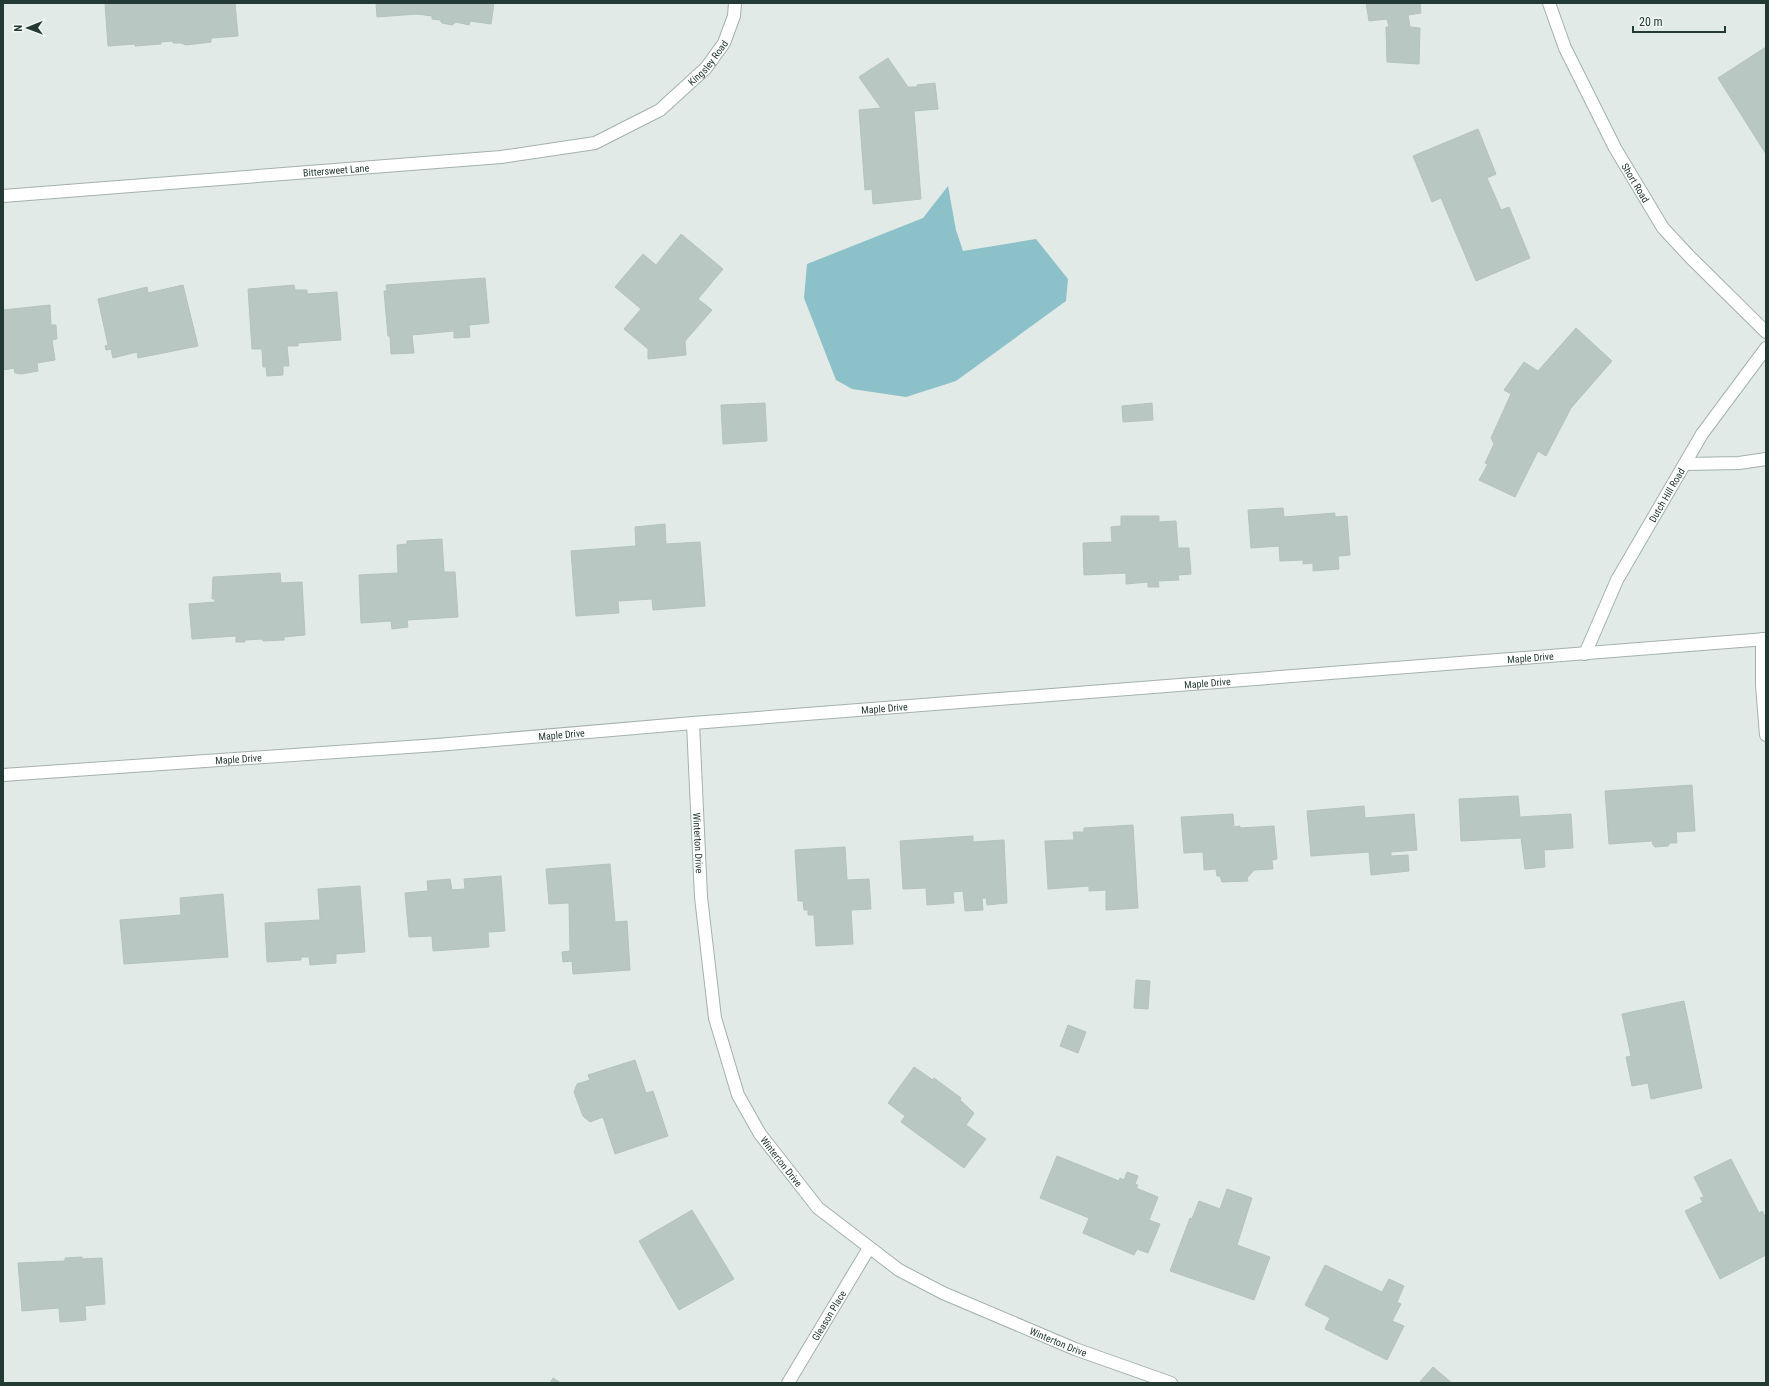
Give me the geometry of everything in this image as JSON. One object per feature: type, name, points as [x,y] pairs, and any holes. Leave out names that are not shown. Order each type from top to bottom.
[{"type":"street","name":"Kingsley Road","points":[[660,110],[706,68],[724,43],[734,16],[735,3]]},
{"type":"street","name":"Short Road","points":[[1549,3],[1565,48],[1609,135],[1663,228],[1690,257],[1766,332]]},
{"type":"street","name":"Bittersweet Lane","points":[[3,196],[501,157],[595,143],[660,110]]},
{"type":"street","name":"Dutch Hill Road","points":[[1586,654],[1617,580],[1702,434],[1766,348]]},
{"type":"street","points":[[1685,464],[1739,463],[1766,459]]},
{"type":"street","points":[[1764,639],[1762,685],[1766,735]]},
{"type":"street","name":"Maple Drive","points":[[3,775],[437,745],[693,723],[1764,639]]},
{"type":"street","name":"Winterton Drive","points":[[693,723],[700,897],[715,1018],[738,1096],[760,1134],[818,1208],[899,1270],[943,1293],[1075,1349],[1171,1383]]},
{"type":"street","name":"Gleason Place","points":[[788,1383],[869,1248]]},
{"type":"water","points":[[948,186],[956,230],[963,251],[1036,239],[1068,279],[1066,301],[956,381],[906,397],[852,389],[836,380],[804,298],[807,264],[923,218]]},
{"type":"building","points":[[105,3],[235,3],[238,36],[211,38],[211,42],[186,45],[181,43],[173,43],[173,41],[161,42],[161,44],[135,46],[135,44],[108,46]]},
{"type":"building","points":[[376,3],[494,3],[491,24],[470,21],[469,25],[456,22],[452,25],[442,23],[440,20],[432,19],[432,16],[417,14],[377,17]]},
{"type":"building","points":[[1366,3],[1420,3],[1421,13],[1408,15],[1410,27],[1420,28],[1419,64],[1387,62],[1386,27],[1389,27],[1387,19],[1369,21]]},
{"type":"building","points":[[1766,47],[1766,154],[1718,78]]},
{"type":"building","points":[[888,58],[908,87],[917,87],[917,85],[935,83],[938,109],[914,111],[921,199],[873,204],[872,189],[865,190],[859,110],[881,108],[859,77]]},
{"type":"building","points":[[1478,129],[1496,174],[1487,178],[1501,210],[1509,207],[1530,258],[1476,281],[1441,198],[1432,202],[1413,156]]},
{"type":"building","points":[[681,234],[723,269],[698,299],[712,310],[685,341],[686,355],[648,359],[648,349],[624,329],[641,309],[615,287],[643,254],[656,265]]},
{"type":"building","points":[[485,278],[489,323],[469,325],[470,337],[454,338],[454,331],[412,335],[414,353],[391,354],[384,291],[387,291],[386,285]]},
{"type":"building","points":[[183,285],[198,346],[138,358],[137,352],[113,358],[111,349],[106,350],[105,346],[108,345],[98,299],[147,287],[148,293]]},
{"type":"building","points":[[294,285],[295,290],[307,290],[307,294],[337,292],[341,340],[298,343],[298,346],[287,346],[289,366],[283,366],[283,375],[267,376],[266,367],[263,367],[262,349],[252,349],[248,289]]},
{"type":"building","points":[[50,305],[51,325],[56,325],[57,339],[52,340],[55,360],[37,363],[38,371],[21,374],[15,373],[14,368],[3,370],[3,310]]},
{"type":"building","points":[[1576,328],[1612,361],[1571,408],[1546,456],[1538,451],[1515,497],[1479,480],[1488,464],[1485,463],[1494,444],[1491,438],[1511,394],[1504,390],[1524,362],[1538,371]]},
{"type":"building","points":[[765,403],[767,441],[723,444],[721,405]]},
{"type":"building","points":[[1152,403],[1153,420],[1123,422],[1122,406]]},
{"type":"building","points":[[1283,508],[1284,517],[1335,513],[1335,517],[1347,516],[1350,555],[1338,556],[1339,569],[1313,571],[1313,563],[1303,564],[1303,560],[1280,561],[1279,546],[1251,548],[1248,510]]},
{"type":"building","points":[[1121,516],[1159,516],[1159,522],[1176,521],[1178,548],[1189,548],[1191,574],[1178,575],[1179,580],[1158,581],[1159,587],[1148,587],[1148,582],[1126,584],[1126,573],[1084,575],[1083,543],[1112,542],[1111,527],[1121,526]]},
{"type":"building","points":[[665,524],[666,544],[700,542],[705,606],[653,610],[652,599],[618,601],[619,613],[576,616],[571,551],[636,546],[635,527]]},
{"type":"building","points":[[442,539],[444,572],[455,572],[458,617],[407,620],[408,627],[392,629],[391,621],[361,623],[359,575],[398,573],[397,545],[407,544],[407,541]]},
{"type":"building","points":[[280,573],[281,583],[302,582],[305,635],[284,637],[284,640],[263,641],[263,639],[245,640],[245,642],[236,642],[236,636],[192,639],[189,604],[215,602],[215,599],[212,599],[213,577]]},
{"type":"building","points":[[1692,785],[1695,831],[1676,832],[1677,843],[1670,843],[1668,846],[1655,847],[1652,841],[1609,844],[1605,791]]},
{"type":"building","points":[[1518,796],[1520,817],[1571,814],[1573,848],[1544,850],[1545,867],[1525,869],[1521,838],[1461,841],[1459,799]]},
{"type":"building","points":[[1364,806],[1365,818],[1414,814],[1417,850],[1391,852],[1391,856],[1408,855],[1409,871],[1371,875],[1369,852],[1311,856],[1307,811]]},
{"type":"building","points":[[1233,814],[1234,827],[1274,826],[1277,859],[1272,860],[1273,869],[1254,870],[1247,878],[1248,881],[1222,882],[1220,876],[1217,876],[1216,869],[1204,870],[1203,852],[1184,853],[1181,817]]},
{"type":"building","points":[[1133,825],[1138,908],[1106,910],[1106,890],[1089,891],[1089,886],[1048,889],[1045,841],[1074,840],[1073,832],[1084,832],[1084,828]]},
{"type":"building","points":[[973,836],[973,842],[1004,840],[1007,903],[987,905],[986,898],[982,898],[983,910],[965,911],[963,891],[953,892],[954,903],[927,905],[926,888],[903,889],[900,841]]},
{"type":"building","points":[[845,847],[847,880],[869,879],[871,909],[851,910],[853,944],[816,946],[814,915],[808,915],[808,910],[804,910],[803,901],[798,901],[795,850]]},
{"type":"building","points":[[610,864],[615,922],[627,921],[630,970],[573,974],[572,961],[563,962],[562,952],[570,951],[569,903],[549,904],[546,869]]},
{"type":"building","points":[[501,876],[505,931],[488,932],[489,947],[433,951],[432,936],[409,937],[405,893],[428,891],[427,881],[450,879],[452,890],[465,889],[464,879]]},
{"type":"building","points":[[360,886],[365,952],[336,954],[336,963],[310,965],[309,957],[301,957],[301,960],[267,962],[265,923],[320,920],[318,889]]},
{"type":"building","points":[[223,894],[228,957],[124,964],[120,920],[181,915],[180,898]]},
{"type":"building","points":[[1136,980],[1150,981],[1148,1009],[1134,1008]]},
{"type":"building","points":[[1684,1001],[1702,1088],[1651,1099],[1648,1083],[1632,1086],[1626,1057],[1631,1056],[1622,1014]]},
{"type":"building","points":[[1068,1025],[1086,1032],[1078,1053],[1060,1046]]},
{"type":"building","points":[[635,1060],[646,1093],[653,1091],[668,1136],[615,1154],[603,1117],[590,1122],[583,1116],[574,1092],[577,1084],[590,1080],[588,1075]]},
{"type":"building","points":[[914,1067],[933,1080],[934,1078],[961,1098],[960,1100],[974,1113],[966,1125],[986,1139],[964,1168],[901,1122],[905,1116],[888,1103]]},
{"type":"building","points":[[1057,1156],[1119,1181],[1120,1178],[1124,1180],[1127,1172],[1138,1176],[1135,1184],[1138,1185],[1136,1188],[1158,1197],[1149,1220],[1160,1224],[1148,1253],[1137,1249],[1134,1255],[1083,1233],[1089,1218],[1040,1198]]},
{"type":"building","points":[[1731,1159],[1759,1213],[1762,1211],[1766,1218],[1766,1255],[1720,1279],[1685,1211],[1703,1202],[1700,1198],[1704,1197],[1694,1177]]},
{"type":"building","points":[[1227,1189],[1252,1198],[1237,1245],[1270,1257],[1254,1300],[1170,1271],[1190,1218],[1192,1219],[1199,1201],[1220,1209]]},
{"type":"building","points":[[692,1210],[734,1279],[679,1310],[639,1241]]},
{"type":"building","points":[[82,1257],[82,1259],[102,1258],[105,1304],[85,1306],[86,1320],[60,1322],[59,1308],[22,1311],[18,1263],[65,1261],[65,1258]]},
{"type":"building","points":[[1325,1265],[1382,1292],[1389,1279],[1404,1286],[1397,1302],[1401,1304],[1392,1321],[1404,1326],[1387,1360],[1325,1329],[1330,1318],[1305,1305]]},
{"type":"building","points":[[1433,1367],[1452,1383],[1419,1383]]},
{"type":"building","points":[[553,1378],[561,1383],[550,1383]]}]
